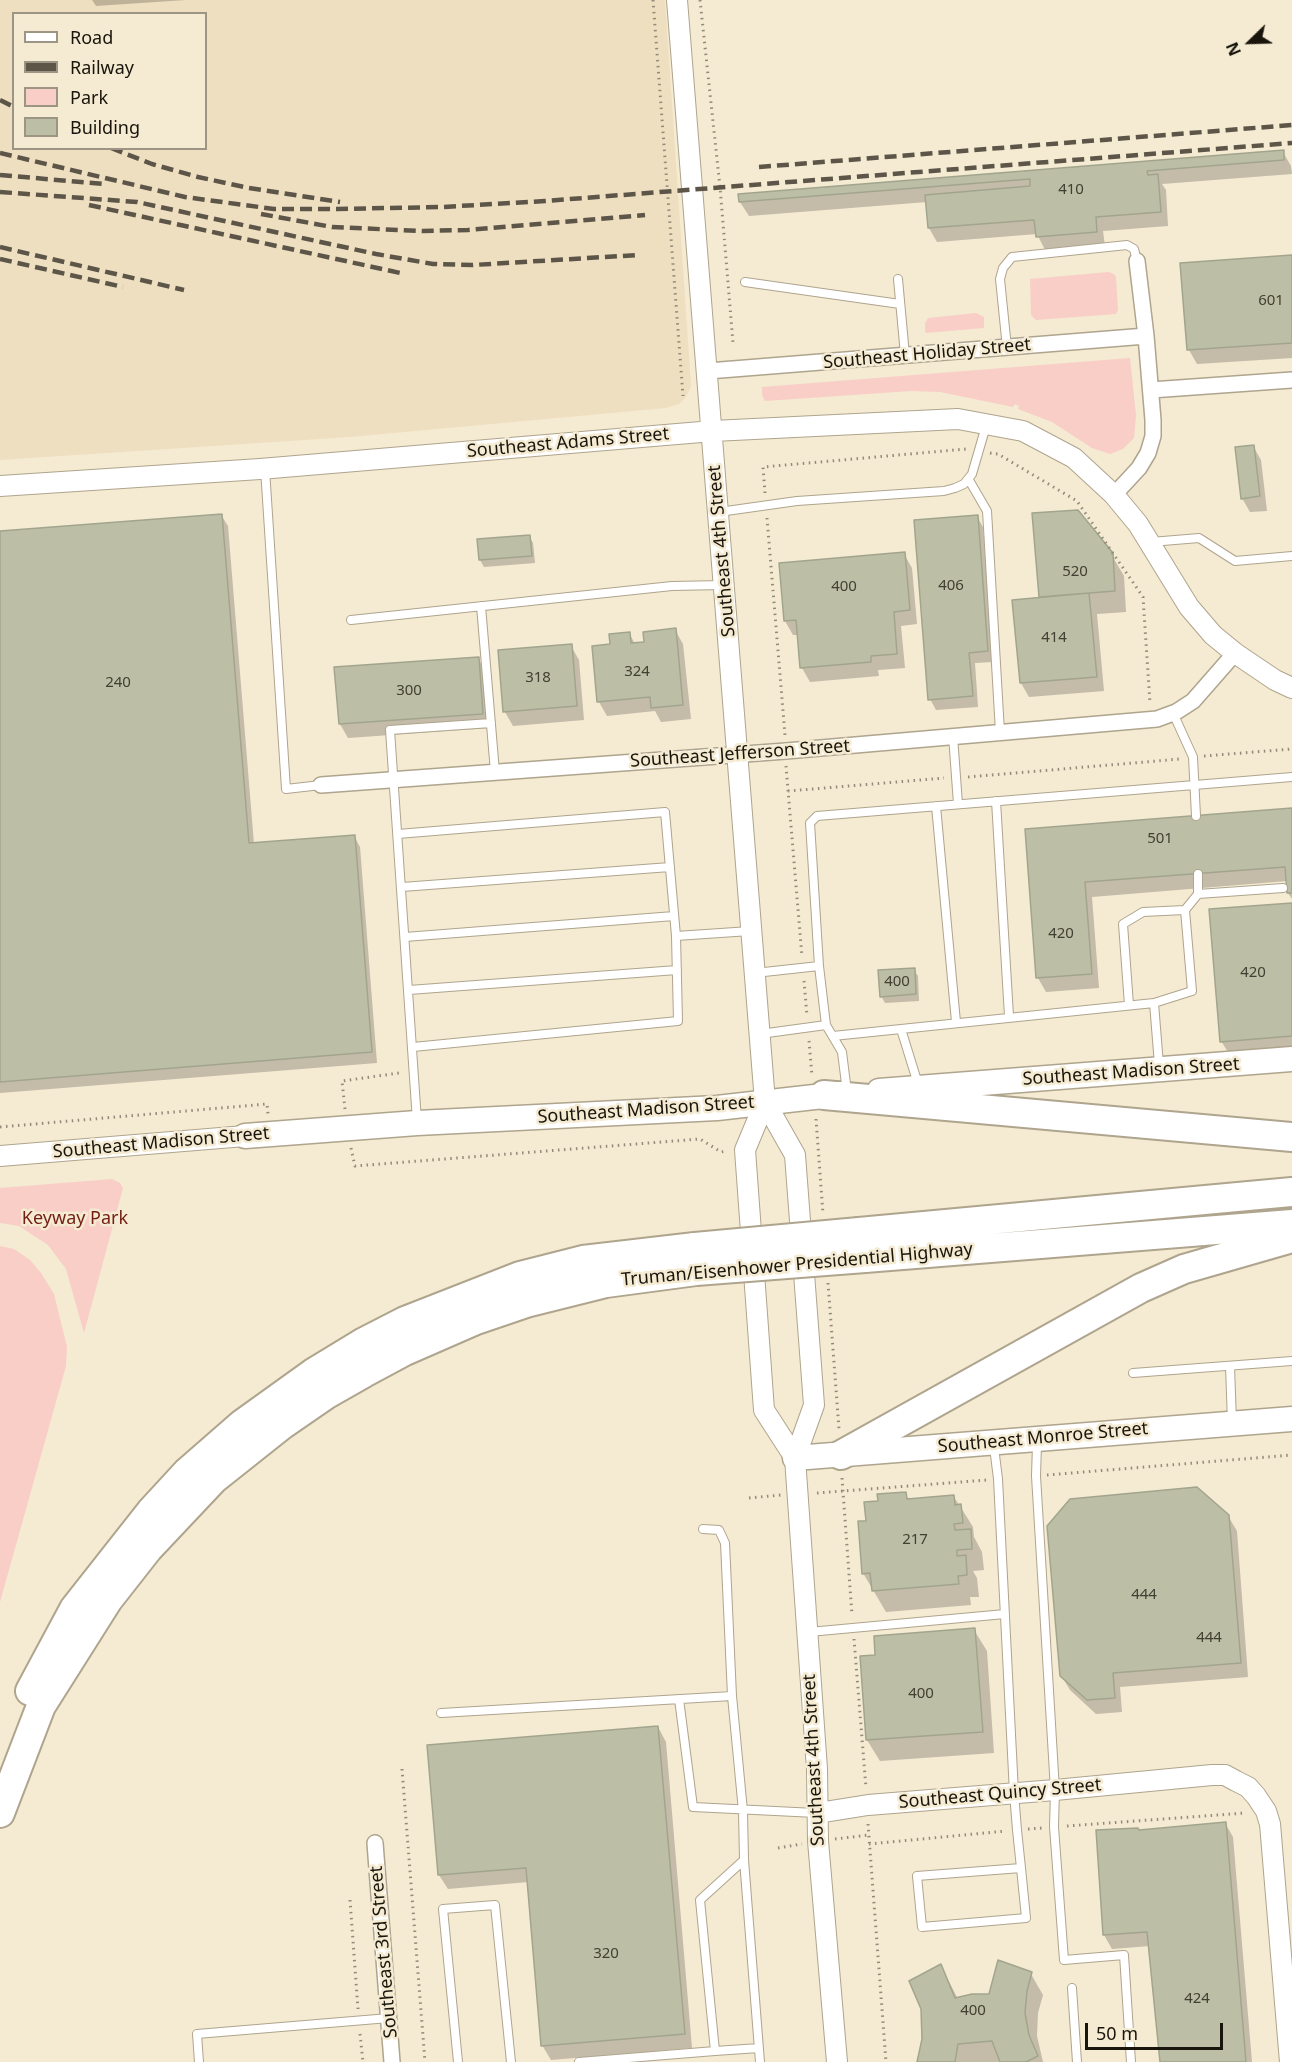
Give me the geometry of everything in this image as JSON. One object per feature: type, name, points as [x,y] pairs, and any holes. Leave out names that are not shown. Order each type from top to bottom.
[{"type":"highway","points":[[836,1094],[1292,1137]]},
{"type":"highway","name":"Truman/Eisenhower Presidential Highway","points":[[862,1245],[1292,1192]]},
{"type":"highway","name":"Truman/Eisenhower Presidential Highway","points":[[0,1813],[32,1704],[74,1609],[152,1510],[187,1472],[242,1424],[283,1394],[364,1342],[405,1321],[520,1276],[584,1260],[695,1259],[862,1245],[1292,1224]]},
{"type":"highway","points":[[841,1455],[1141,1288],[1184,1269],[1292,1238]]},
{"type":"highway","name":"Truman/Eisenhower Presidential Highway","points":[[0,1756],[32,1704],[148,1549],[214,1479],[282,1425],[327,1394],[405,1351],[476,1320],[545,1298],[695,1259]]},
{"type":"main road","name":"Southeast Madison Street","points":[[245,1136],[417,1123],[717,1108],[836,1094],[1292,1059]]},
{"type":"main road","name":"Southeast Monroe Street","points":[[795,1458],[1292,1419]]},
{"type":"street","name":"Southeast 4th Street","points":[[677,0],[765,1102],[795,1155],[814,1405],[795,1458],[817,1769],[819,1853],[837,2062]]},
{"type":"street","points":[[1114,495],[1139,468],[1148,453],[1153,436],[1151,390],[1137,261]]},
{"type":"street","name":"Southeast Holiday Street","points":[[708,371],[1146,336]]},
{"type":"street","points":[[1151,390],[1292,380]]},
{"type":"street","name":"Southeast Adams Street","points":[[0,486],[265,469],[713,431],[958,419],[1023,431],[1074,458],[1114,495],[1138,524],[1189,607],[1213,635],[1275,680],[1292,688]]},
{"type":"street","name":"Southeast Jefferson Street","points":[[321,785],[738,755],[1158,718],[1173,713],[1193,701],[1235,653]]},
{"type":"street","name":"Southeast 4th Street","points":[[765,1102],[745,1150],[764,1410],[795,1458]]},
{"type":"street","name":"Southeast Madison Street","points":[[0,1156],[245,1136]]},
{"type":"street","name":"Southeast Quincy Street","points":[[818,1814],[868,1805],[1055,1790],[1212,1774],[1225,1776],[1252,1791],[1266,1810]]},
{"type":"street","points":[[1266,1810],[1274,1858],[1290,2062]]},
{"type":"street","name":"Southeast 3rd Street","points":[[375,1843],[392,2062]]},
{"type":"lane","points":[[1007,348],[1000,279],[1003,268],[1012,257],[1127,245],[1134,249],[1137,261]]},
{"type":"lane","points":[[898,279],[905,356]]},
{"type":"lane","points":[[745,282],[900,304]]},
{"type":"lane","points":[[719,512],[797,501],[945,491],[969,480],[986,424]]},
{"type":"lane","points":[[265,469],[286,789],[321,785]]},
{"type":"lane","points":[[969,480],[987,511],[1000,732]]},
{"type":"lane","points":[[1150,543],[1199,538],[1235,561],[1292,556]]},
{"type":"lane","points":[[351,620],[672,586],[725,585]]},
{"type":"lane","points":[[481,606],[495,772]]},
{"type":"lane","points":[[1173,713],[1193,757],[1196,816]]},
{"type":"lane","points":[[417,1123],[390,730],[491,723]]},
{"type":"lane","points":[[953,736],[958,804]]},
{"type":"lane","points":[[836,1094],[842,1052],[826,1025],[819,966],[810,823],[817,816],[1292,777]]},
{"type":"lane","points":[[996,801],[1010,1016]]},
{"type":"lane","points":[[936,806],[956,1023]]},
{"type":"lane","points":[[398,834],[665,812],[676,936],[678,1021],[412,1047]]},
{"type":"lane","points":[[402,886],[670,867]]},
{"type":"lane","points":[[1129,1005],[1123,924],[1143,912],[1185,909],[1198,894],[1198,874]]},
{"type":"lane","points":[[1198,894],[1283,888]]},
{"type":"lane","points":[[833,1036],[1154,1003],[1192,991],[1185,909]]},
{"type":"lane","points":[[405,937],[674,916]]},
{"type":"lane","points":[[676,936],[752,931]]},
{"type":"lane","points":[[755,973],[819,966]]},
{"type":"lane","points":[[409,990],[677,970]]},
{"type":"lane","points":[[1154,1003],[1159,1070]]},
{"type":"lane","points":[[760,1034],[826,1025]]},
{"type":"lane","points":[[901,1029],[919,1088]]},
{"type":"lane","points":[[1133,1373],[1292,1361]]},
{"type":"lane","points":[[1230,1366],[1232,1423]]},
{"type":"lane","points":[[1038,1439],[1036,1476],[1055,1790],[1054,1827],[1064,1960],[1124,1955],[1131,2062]]},
{"type":"lane","points":[[993,1442],[998,1479],[1014,1793],[1026,1918],[922,1927],[917,1876],[1021,1868]]},
{"type":"lane","points":[[703,1529],[719,1530],[725,1543],[732,1696],[743,1811],[744,1860],[760,2062]]},
{"type":"lane","points":[[807,1632],[1005,1614]]},
{"type":"lane","points":[[441,1713],[732,1696]]},
{"type":"lane","name":"Southeast Quincy Street","points":[[678,1699],[693,1807],[818,1814]]},
{"type":"lane","points":[[715,2051],[700,1900],[744,1860]]},
{"type":"lane","points":[[458,2062],[443,1909],[495,1905],[511,2062]]},
{"type":"lane","points":[[1072,1988],[1077,2062]]},
{"type":"lane","points":[[199,2062],[197,2034],[389,2018]]},
{"type":"lane","points":[[579,2062],[759,2049]]},
{"type":"path","points":[[652,0],[683,396]]},
{"type":"path","points":[[700,0],[721,196],[733,343]]},
{"type":"path","points":[[788,790],[1038,772],[1292,749]]},
{"type":"path","points":[[0,1127],[267,1104],[268,1116]]},
{"type":"path","points":[[355,1166],[700,1139],[721,1152],[745,1150]]},
{"type":"path","points":[[1036,1476],[1292,1455]]},
{"type":"path","points":[[749,1498],[998,1479]]},
{"type":"path","points":[[402,1769],[425,2062]]},
{"type":"path","points":[[869,1844],[1266,1810]]},
{"type":"path","points":[[350,1900],[363,2062]]},
{"type":"shaded area","points":[[0,0],[665,0],[691,386],[686,397],[679,404],[666,408],[350,437],[0,460]]},
{"type":"green space","points":[[1109,272],[1116,278],[1118,310],[1116,314],[1036,320],[1031,315],[1030,279]]},
{"type":"green space","points":[[976,313],[984,317],[984,328],[926,333],[925,323],[928,318]]},
{"type":"green space","points":[[1130,358],[1136,415],[1134,438],[1123,449],[1110,454],[1092,448],[1052,422],[1018,409],[1019,406],[1015,404],[1013,407],[940,392],[911,391],[765,401],[762,395],[762,387]]},
{"type":"green space","name":"Keyway Park","points":[[112,1179],[120,1183],[123,1188],[84,1333],[66,1269],[48,1245],[19,1226],[0,1223],[0,1188]]},
{"type":"green space","name":"Keyway Park","points":[[0,1246],[14,1249],[30,1260],[41,1273],[54,1294],[67,1347],[66,1366],[0,1602]]},
{"type":"building","points":[[1284,150],[1284,160],[1147,171],[1148,175],[1158,174],[1161,212],[1096,217],[1097,232],[1036,237],[1034,220],[928,228],[925,195],[1030,186],[1030,179],[739,202],[738,194]]},
{"type":"building","points":[[1292,255],[1292,343],[1187,350],[1180,263]]},
{"type":"building","points":[[1254,445],[1260,496],[1241,499],[1235,447]]},
{"type":"building","points":[[1078,510],[1113,553],[1115,591],[1039,597],[1032,513]]},
{"type":"building","points":[[222,514],[249,843],[355,835],[372,1052],[0,1082],[0,531]]},
{"type":"building","points":[[978,515],[988,651],[969,653],[973,696],[928,700],[914,520]]},
{"type":"building","points":[[530,535],[532,556],[479,560],[477,539]]},
{"type":"building","points":[[905,552],[910,610],[894,612],[897,654],[871,656],[871,662],[800,668],[796,620],[784,621],[779,563]]},
{"type":"building","points":[[1089,593],[1097,677],[1020,683],[1012,600]]},
{"type":"building","points":[[676,628],[683,705],[651,708],[650,697],[597,702],[592,646],[610,644],[609,634],[630,632],[631,643],[644,642],[643,632]]},
{"type":"building","points":[[572,644],[577,706],[503,712],[498,650]]},
{"type":"building","points":[[479,657],[483,714],[339,724],[334,667]]},
{"type":"building","points":[[1292,808],[1292,893],[1287,893],[1285,867],[1085,882],[1092,974],[1036,978],[1025,829]]},
{"type":"building","points":[[1292,903],[1292,1036],[1220,1042],[1209,909]]},
{"type":"building","points":[[915,968],[916,994],[880,997],[878,970]]},
{"type":"building","points":[[1197,1487],[1229,1515],[1241,1663],[1113,1673],[1115,1698],[1087,1700],[1060,1676],[1047,1526],[1070,1499]]},
{"type":"building","points":[[906,1492],[907,1499],[954,1495],[955,1505],[961,1504],[963,1523],[954,1524],[955,1530],[971,1529],[972,1549],[957,1550],[957,1556],[966,1555],[967,1575],[958,1576],[959,1584],[872,1591],[870,1573],[862,1574],[858,1521],[866,1521],[864,1502],[878,1501],[877,1494]]},
{"type":"building","points":[[975,1628],[983,1732],[866,1740],[860,1656],[875,1655],[874,1636]]},
{"type":"building","points":[[658,1726],[685,2034],[541,2046],[526,1868],[438,1875],[427,1745]]},
{"type":"building","points":[[1226,1822],[1246,2062],[1160,2062],[1147,1932],[1103,1935],[1096,1830],[1138,1828],[1139,1830]]},
{"type":"building","points":[[998,1960],[1032,1972],[1025,2013],[1029,2035],[1038,2056],[1026,2062],[1000,2062],[992,2041],[958,2044],[955,2062],[917,2062],[922,2039],[921,2009],[909,1981],[941,1964],[955,1998],[972,1994],[989,1994]]},
{"type":"railway","points":[[0,100],[12,106]]},
{"type":"railway","points":[[759,167],[1292,125]]},
{"type":"railway","points":[[0,153],[185,197],[274,209],[337,209],[442,207],[545,201],[1292,143]]},
{"type":"railway","points":[[116,150],[152,164],[198,177],[249,188],[340,202]]},
{"type":"railway","points":[[0,175],[104,184]]},
{"type":"railway","points":[[0,192],[137,202],[376,254],[433,264],[473,265],[638,255]]},
{"type":"railway","points":[[89,205],[405,274]]},
{"type":"railway","points":[[261,214],[332,227],[422,231],[468,230],[645,215]]},
{"type":"railway","points":[[0,247],[184,290]]},
{"type":"railway","points":[[0,259],[123,287]]}]
